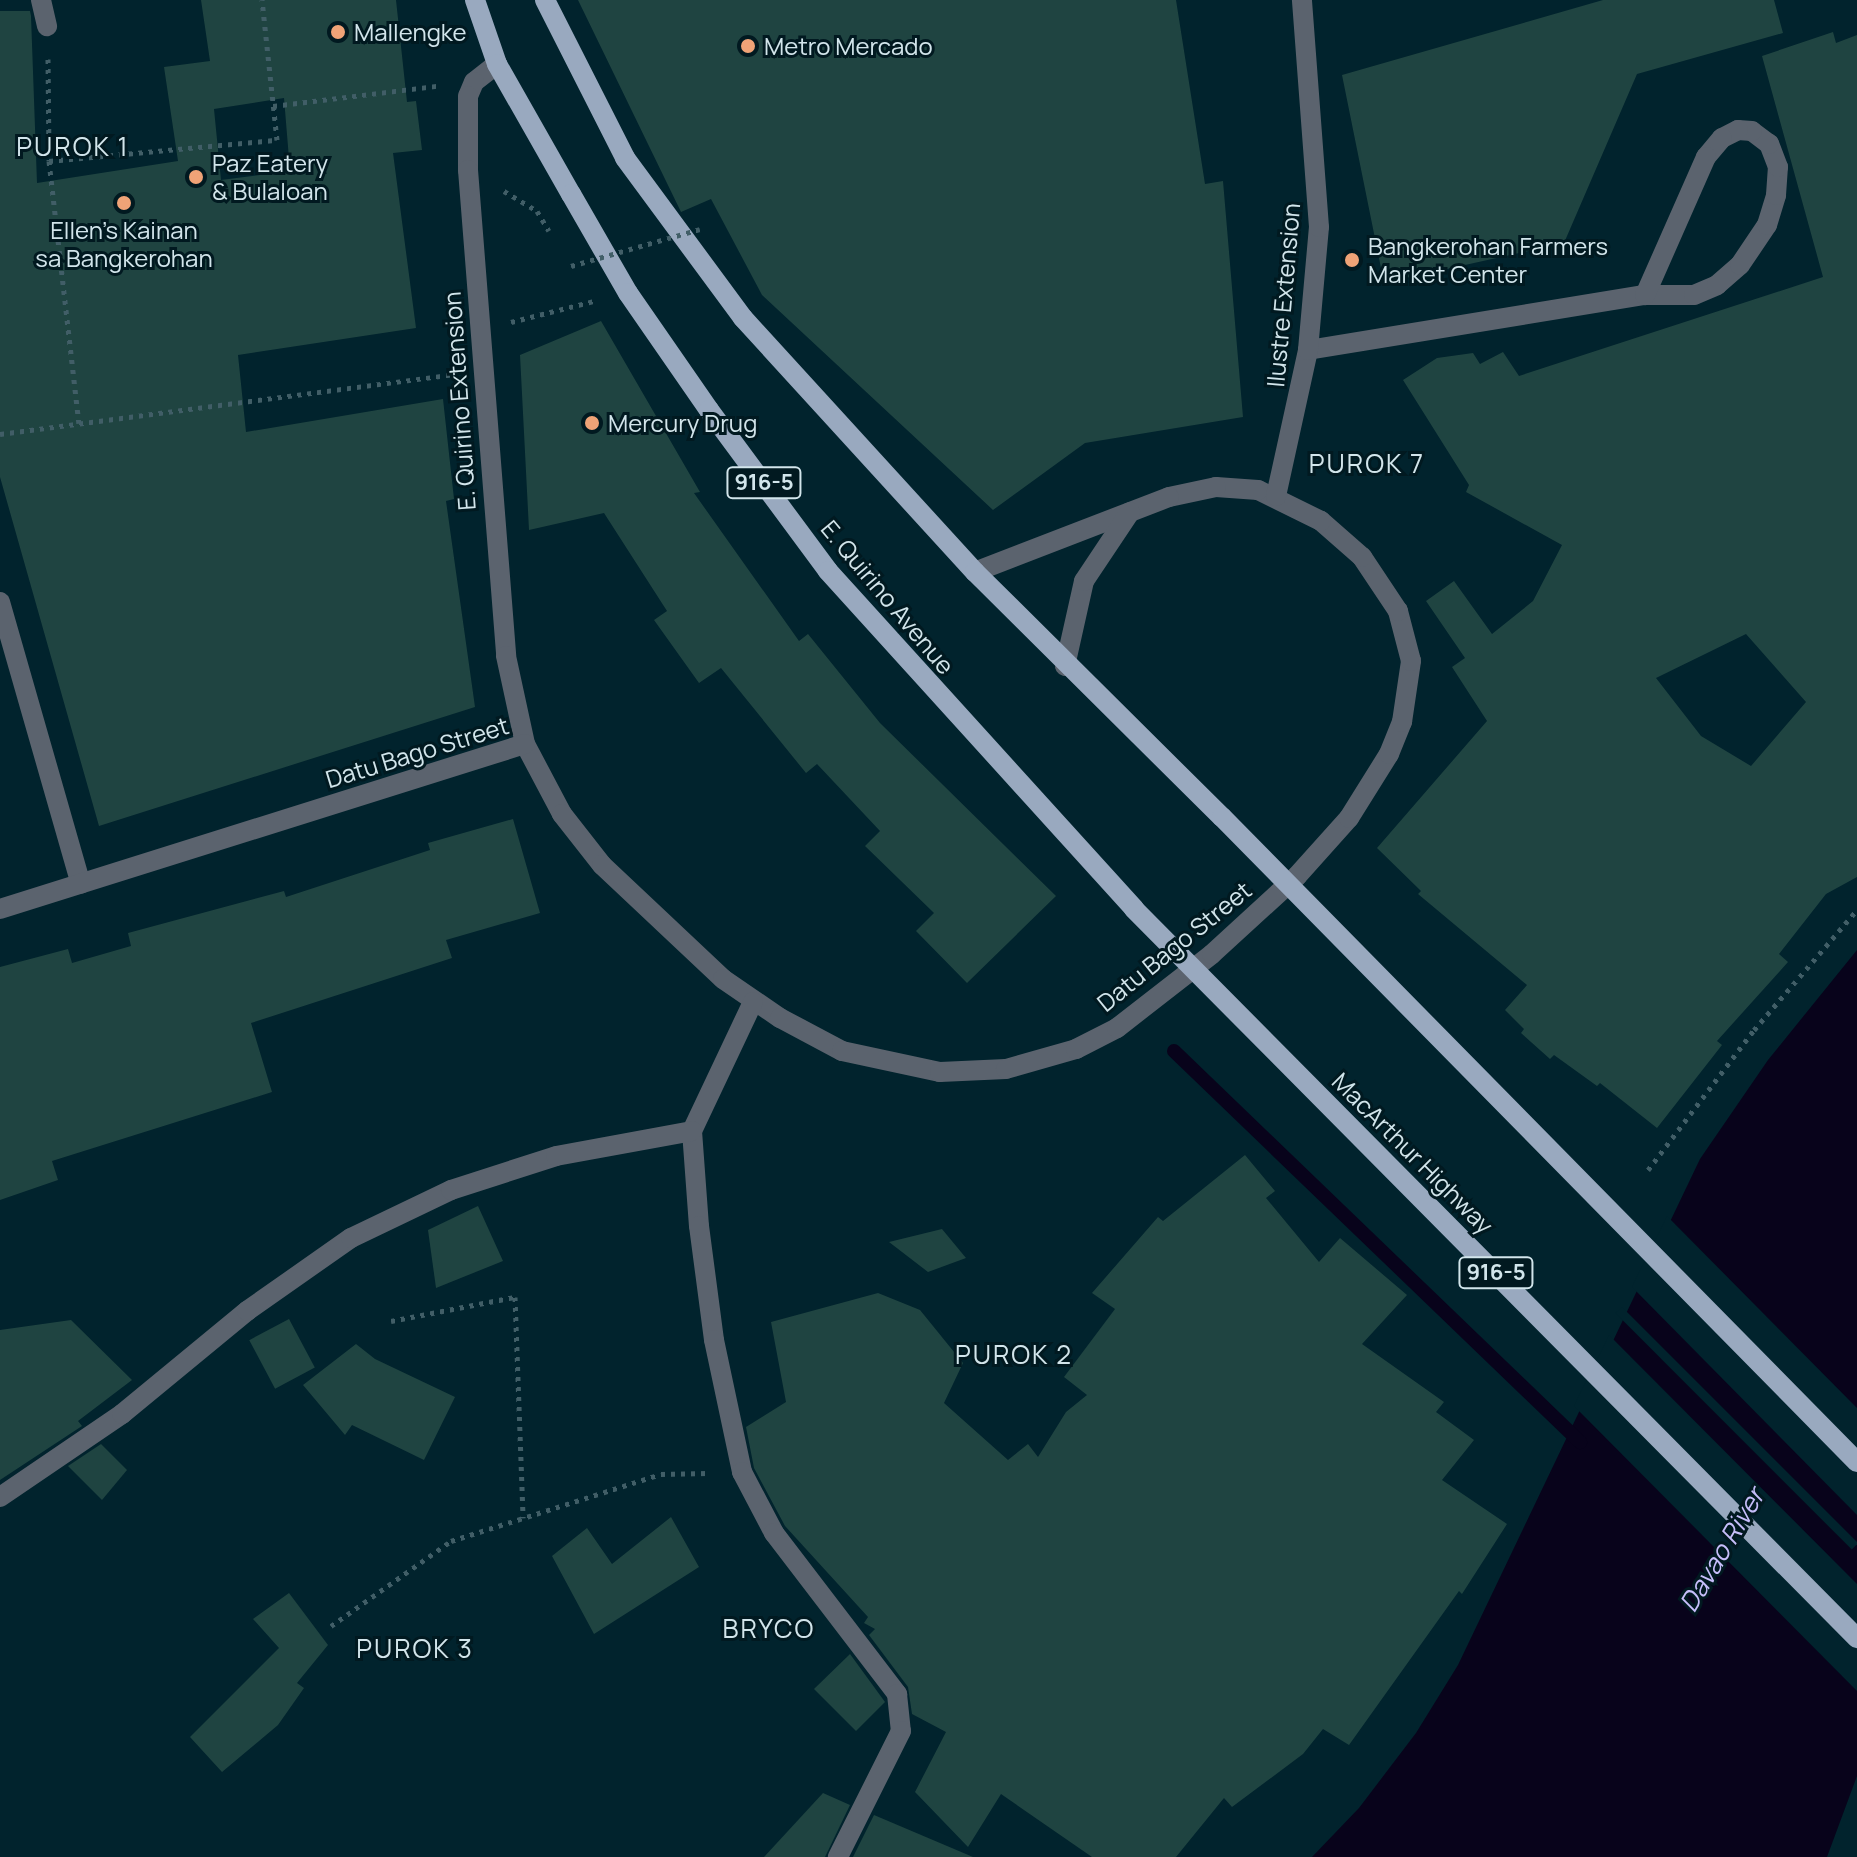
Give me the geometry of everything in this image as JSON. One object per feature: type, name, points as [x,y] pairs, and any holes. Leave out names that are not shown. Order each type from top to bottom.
[{"type":"main road","name":"E. Quirino Avenue","points":[[475,0],[497,64],[628,293],[828,571],[1134,909]]},
{"type":"main road","points":[[545,0],[625,158],[692,256],[975,572],[1065,666],[1222,817],[1857,1462]]},
{"type":"main road","name":"MacArthur Highway","points":[[1134,909],[1857,1638]]},
{"type":"street","points":[[41,0],[47,26]]},
{"type":"street","name":"Ilustre Extension","points":[[1276,496],[1308,350],[1319,227],[1302,0]]},
{"type":"street","points":[[474,82],[497,64]]},
{"type":"street","name":"E. Quirino Extension","points":[[474,82],[467,110],[481,371],[506,656],[525,744]]},
{"type":"street","points":[[1308,350],[1645,295],[1694,295],[1717,285],[1740,265],[1767,225],[1778,167],[1769,144],[1752,131],[1738,130],[1722,138],[1706,157],[1645,295]]},
{"type":"street","points":[[975,572],[1130,512],[1216,487],[1276,496]]},
{"type":"street","name":"Datu Bago Street","points":[[0,909],[525,744],[562,814],[602,865],[686,949],[753,1002],[842,1051],[940,1072],[1006,1069],[1076,1049],[1117,1028],[1270,903],[1349,818],[1389,754],[1402,722],[1411,661],[1398,611],[1362,557],[1321,521],[1276,496]]},
{"type":"street","points":[[1065,666],[1084,581],[1130,512]]},
{"type":"street","points":[[0,602],[81,884]]},
{"type":"street","points":[[753,1002],[692,1131],[714,1340],[742,1472],[774,1533],[897,1694],[901,1731],[838,1857]]},
{"type":"street","points":[[0,1497],[122,1414],[247,1311],[351,1238],[451,1190],[556,1156],[692,1131]]},
{"type":"path","points":[[49,161],[277,140],[262,0]]},
{"type":"path","points":[[47,26],[49,161],[79,423]]},
{"type":"path","points":[[273,106],[474,82]]},
{"type":"path","points":[[571,266],[700,229]]},
{"type":"path","points":[[479,330],[628,293]]},
{"type":"path","points":[[0,434],[481,371]]},
{"type":"path","points":[[1648,1170],[1857,910]]},
{"type":"path","points":[[391,1321],[515,1297],[523,1518]]},
{"type":"path","points":[[331,1626],[451,1541],[661,1474],[742,1472]]},
{"type":"water","name":"Davao River","points":[[1857,950],[1857,1776],[1827,1857],[1312,1857],[1359,1808],[1416,1733],[1458,1665],[1700,1159],[1768,1060]]},
{"type":"pier","points":[[1667,1216],[1857,1408],[1857,1515],[1632,1287]]},
{"type":"pier","points":[[1622,1307],[1857,1542],[1852,1550],[1616,1313]]},
{"type":"pier","points":[[1609,1335],[1857,1584],[1857,1691],[1574,1406]]},
{"type":"building","points":[[201,0],[396,0],[407,102],[416,101],[422,150],[393,153],[416,328],[238,355],[246,432],[443,399],[454,499],[446,501],[475,707],[99,826],[0,477],[0,11],[30,11],[37,183],[178,161],[164,67],[210,61]],"holes":[[[284,98],[290,171],[221,180],[214,109]]]},
{"type":"building","points":[[578,0],[1176,0],[1205,184],[1223,181],[1243,417],[1085,443],[993,510],[762,295],[711,199],[681,212]]},
{"type":"building","points":[[1603,0],[1774,0],[1783,33],[1637,74],[1564,243],[1384,283],[1342,75]]},
{"type":"building","points":[[1833,32],[1836,43],[1857,35],[1857,877],[1826,894],[1779,954],[1788,962],[1717,1041],[1722,1045],[1657,1128],[1600,1083],[1597,1086],[1554,1055],[1550,1059],[1521,1033],[1524,1029],[1505,1010],[1527,985],[1418,894],[1421,891],[1377,848],[1487,721],[1452,667],[1465,658],[1426,601],[1454,581],[1492,634],[1533,601],[1562,545],[1466,492],[1469,485],[1403,380],[1437,358],[1473,353],[1480,364],[1503,352],[1519,376],[1823,277],[1762,56]],"holes":[[[1746,634],[1806,702],[1751,766],[1701,736],[1656,678]]]},
{"type":"building","points":[[601,321],[700,492],[694,493],[799,641],[808,634],[880,723],[1056,896],[967,983],[916,931],[934,913],[865,846],[880,831],[817,764],[806,773],[721,668],[699,683],[654,620],[667,611],[604,513],[529,530],[520,355]]},
{"type":"building","points":[[513,819],[540,913],[446,940],[452,958],[251,1023],[272,1092],[52,1161],[58,1180],[0,1200],[0,967],[68,949],[72,963],[131,946],[128,933],[284,891],[286,897],[430,850],[428,843]]},
{"type":"building","points":[[1245,1155],[1275,1191],[1266,1198],[1319,1262],[1340,1238],[1407,1295],[1362,1344],[1444,1402],[1436,1412],[1474,1440],[1442,1480],[1507,1524],[1462,1594],[1459,1591],[1349,1745],[1323,1729],[1303,1754],[1232,1807],[1224,1798],[1176,1857],[1092,1857],[1001,1794],[968,1847],[915,1792],[946,1732],[912,1714],[908,1687],[869,1635],[875,1629],[864,1623],[868,1617],[785,1526],[754,1468],[746,1427],[786,1402],[771,1322],[878,1293],[920,1310],[963,1363],[944,1403],[1008,1460],[1028,1444],[1038,1457],[1066,1412],[1087,1395],[1064,1377],[1115,1309],[1092,1293],[1158,1217],[1163,1221]]},
{"type":"building","points":[[478,1206],[503,1261],[436,1288],[428,1230]]},
{"type":"building","points":[[942,1229],[966,1258],[928,1272],[889,1242]]},
{"type":"building","points":[[289,1319],[315,1368],[275,1389],[249,1340]]},
{"type":"building","points":[[71,1320],[132,1380],[78,1421],[82,1426],[0,1480],[0,1330]]},
{"type":"building","points":[[356,1344],[375,1359],[455,1397],[424,1460],[352,1425],[345,1435],[303,1385]]},
{"type":"building","points":[[101,1444],[127,1470],[102,1500],[68,1466]]},
{"type":"building","points":[[671,1517],[699,1567],[594,1634],[552,1556],[587,1528],[612,1564]]},
{"type":"building","points":[[289,1593],[328,1645],[297,1683],[304,1688],[278,1725],[222,1772],[190,1737],[279,1648],[253,1619]]},
{"type":"building","points":[[850,1654],[885,1702],[856,1731],[814,1689]]},
{"type":"building","points":[[823,1793],[850,1805],[825,1857],[764,1857]]},
{"type":"building","points":[[874,1815],[973,1857],[853,1857]]},
{"type":"waterway","points":[[1174,1051],[1580,1442]]},
{"type":"place","name":"Mallengke","points":[[338,32]]},
{"type":"place","name":"Metro Mercado","points":[[748,46]]},
{"type":"place","name":"Paz Eatery & Bulaloan","points":[[196,177]]},
{"type":"place","name":"Ellen's Kainan sa Bangkerohan","points":[[124,203]]},
{"type":"place","name":"Bangkerohan Farmers Market Center","points":[[1352,260]]},
{"type":"place","name":"Mercury Drug","points":[[592,423]]},
{"type":"district","name":"PUROK 1","points":[[73,147]]},
{"type":"district","name":"PUROK 7","points":[[1367,464]]},
{"type":"district","name":"PUROK 2","points":[[1014,1355]]},
{"type":"district","name":"BRYCO","points":[[769,1629]]},
{"type":"district","name":"PUROK 3","points":[[415,1649]]}]
